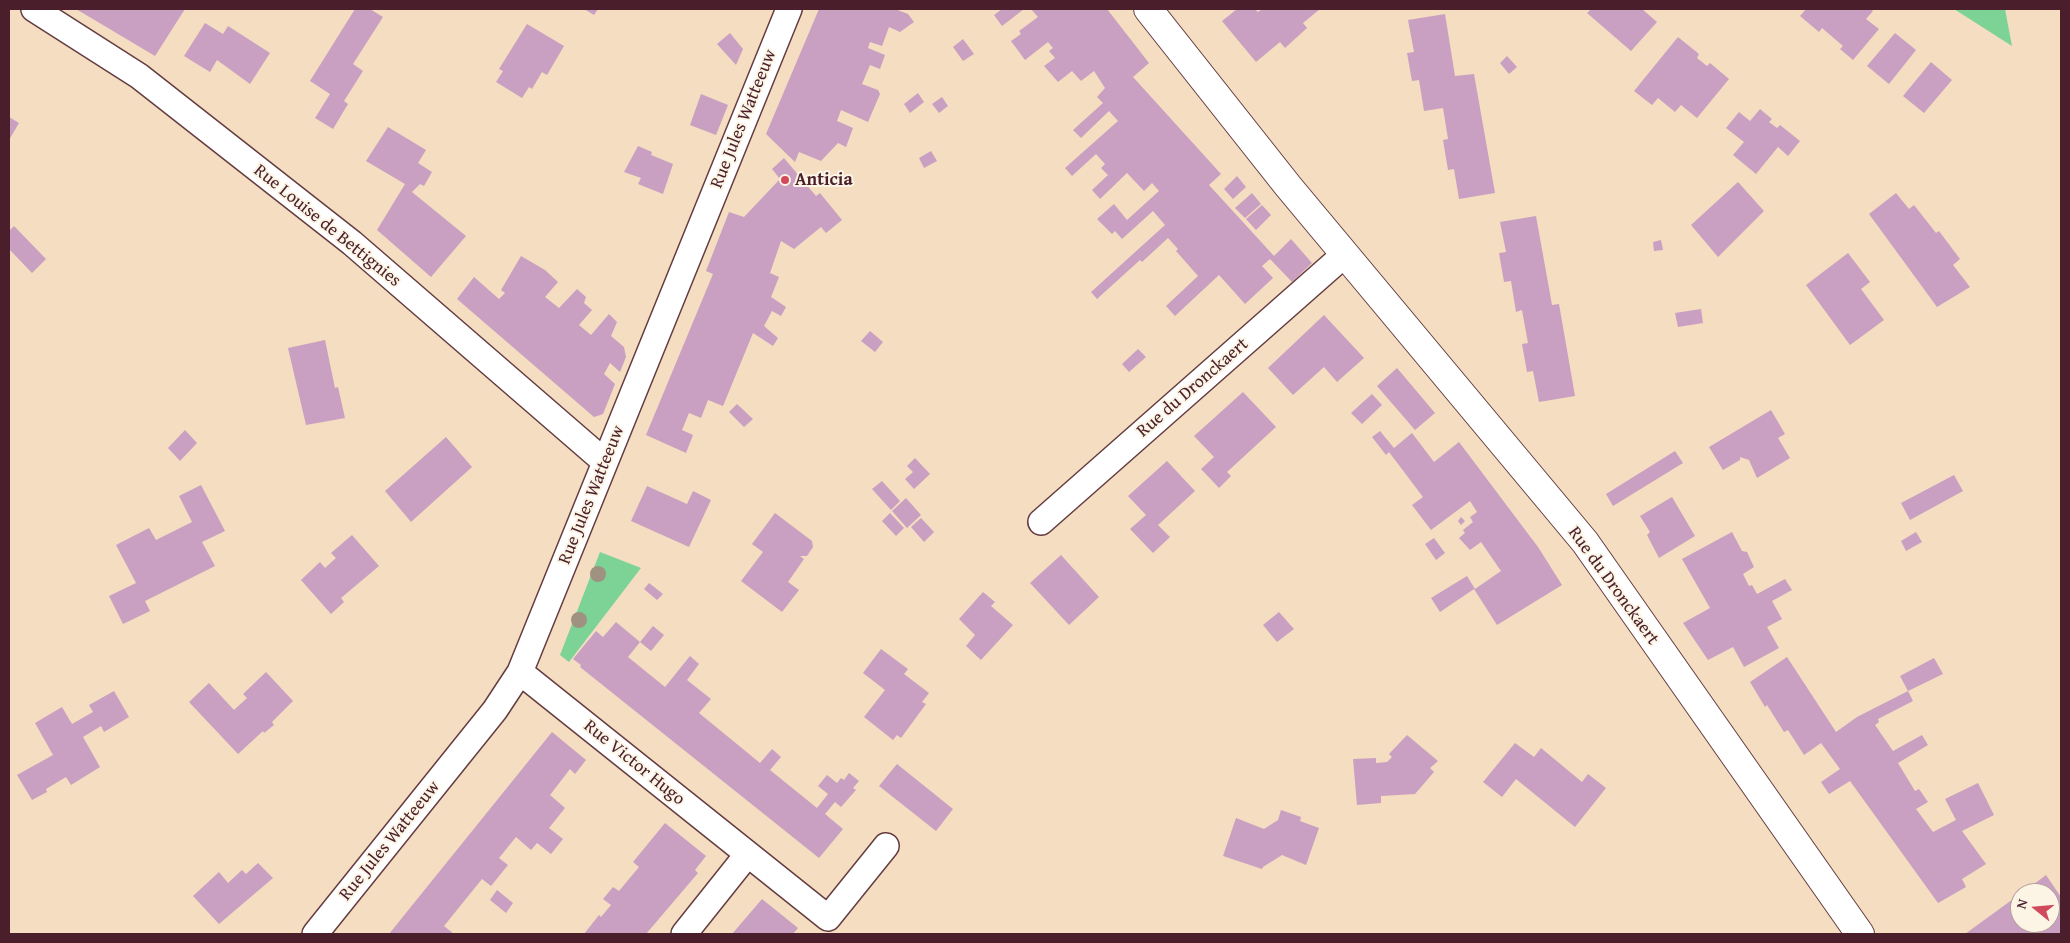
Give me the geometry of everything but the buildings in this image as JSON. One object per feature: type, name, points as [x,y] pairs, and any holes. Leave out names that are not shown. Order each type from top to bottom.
[{"type":"main road","name":"Rue du Dronckaert","points":[[1148,9],[1344,255],[1585,542],[1860,934]]},
{"type":"street","name":"Rue Louise de Bettignies","points":[[34,9],[139,76],[352,243],[606,462]]},
{"type":"street","name":"Rue Jules Watteeuw","points":[[315,934],[495,710],[520,672],[790,9]]},
{"type":"street","name":"Rue du Dronckaert","points":[[1041,522],[1344,255]]},
{"type":"street","name":"Rue Victor Hugo","points":[[520,672],[828,918],[886,846]]},
{"type":"street","points":[[684,934],[748,855]]},
{"type":"green space","points":[[1954,9],[2005,9],[2012,46]]},
{"type":"green space","points":[[600,552],[641,568],[569,662],[560,655]]},
{"type":"place","name":"Anticia","points":[[785,180]]}]
